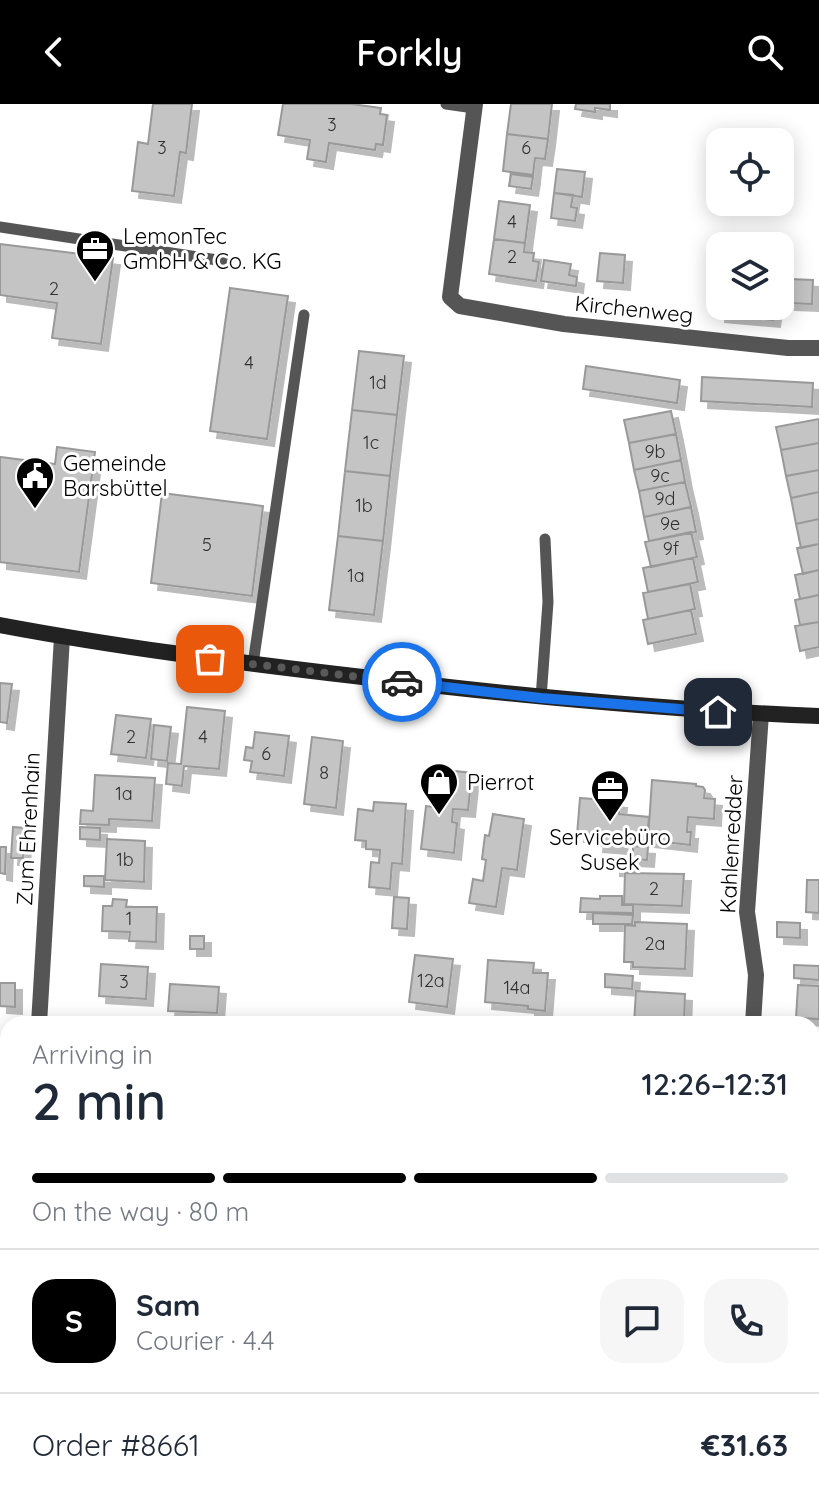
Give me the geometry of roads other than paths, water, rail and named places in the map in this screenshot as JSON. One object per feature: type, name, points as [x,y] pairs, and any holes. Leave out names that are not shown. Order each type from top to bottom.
[{"type":"street","name":"Kirchenweg","points":[[474,106],[450,297],[460,306],[564,324],[788,348],[819,348]]},
{"type":"street","points":[[0,625],[149,651],[541,698],[819,716]]},
{"type":"street","name":"Zum Ehrenhain","points":[[39,1016],[62,637]]},
{"type":"street","name":"Kahlenredder","points":[[753,1016],[756,975],[747,912],[761,714]]},
{"type":"lane","points":[[446,104],[474,106]]},
{"type":"lane","points":[[0,227],[224,261]]},
{"type":"lane","points":[[253,664],[304,315]]},
{"type":"lane","points":[[541,698],[548,602],[545,539]]},
{"type":"place","name":"LemonTec GmbH & Co. KG","points":[[95,283]]},
{"type":"place","name":"Gemeinde Barsbüttel","points":[[35,510]]},
{"type":"place","name":"Pierrot","points":[[439,816]]},
{"type":"place","name":"Servicebüro Susek","points":[[610,823]]}]
